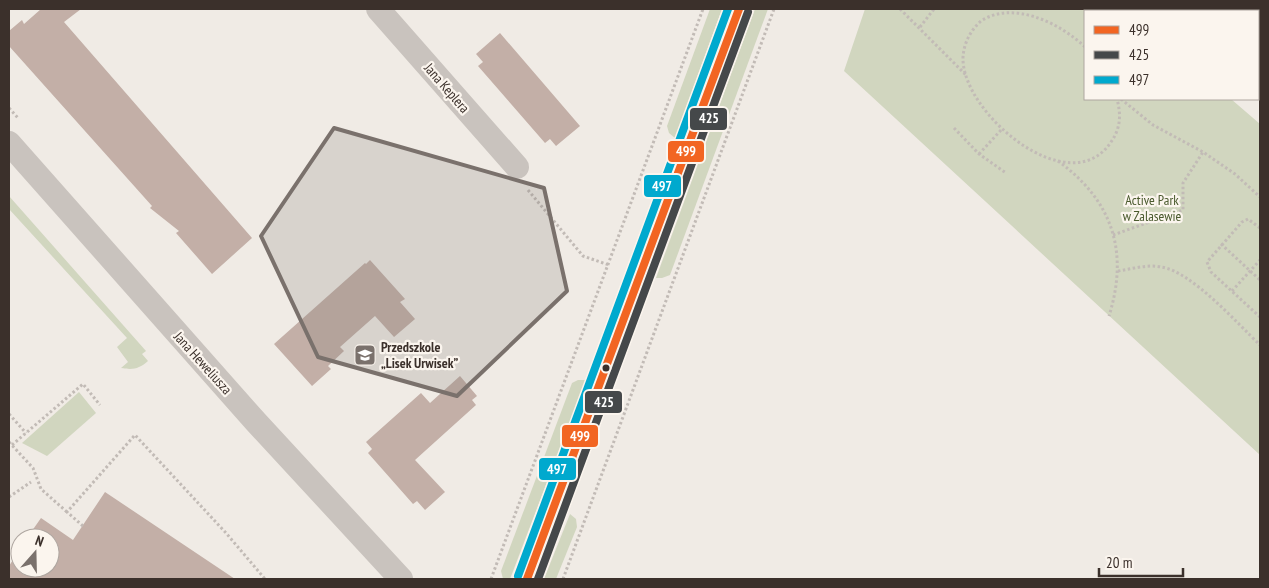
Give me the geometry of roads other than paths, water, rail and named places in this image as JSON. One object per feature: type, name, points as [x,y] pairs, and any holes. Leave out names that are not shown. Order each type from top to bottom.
[{"type":"street","name":"Jana Keplera","points":[[378,9],[517,167]]},
{"type":"street","points":[[527,579],[738,9]]},
{"type":"street","name":"Jana Heweliusza","points":[[9,143],[211,372],[401,579]]},
{"type":"place","name":"Przedszkole „Lisek Urwisek”","points":[[365,355]]},
{"type":"park label","name":"Active Park w Zalasewie","points":[[1152,208]]}]
